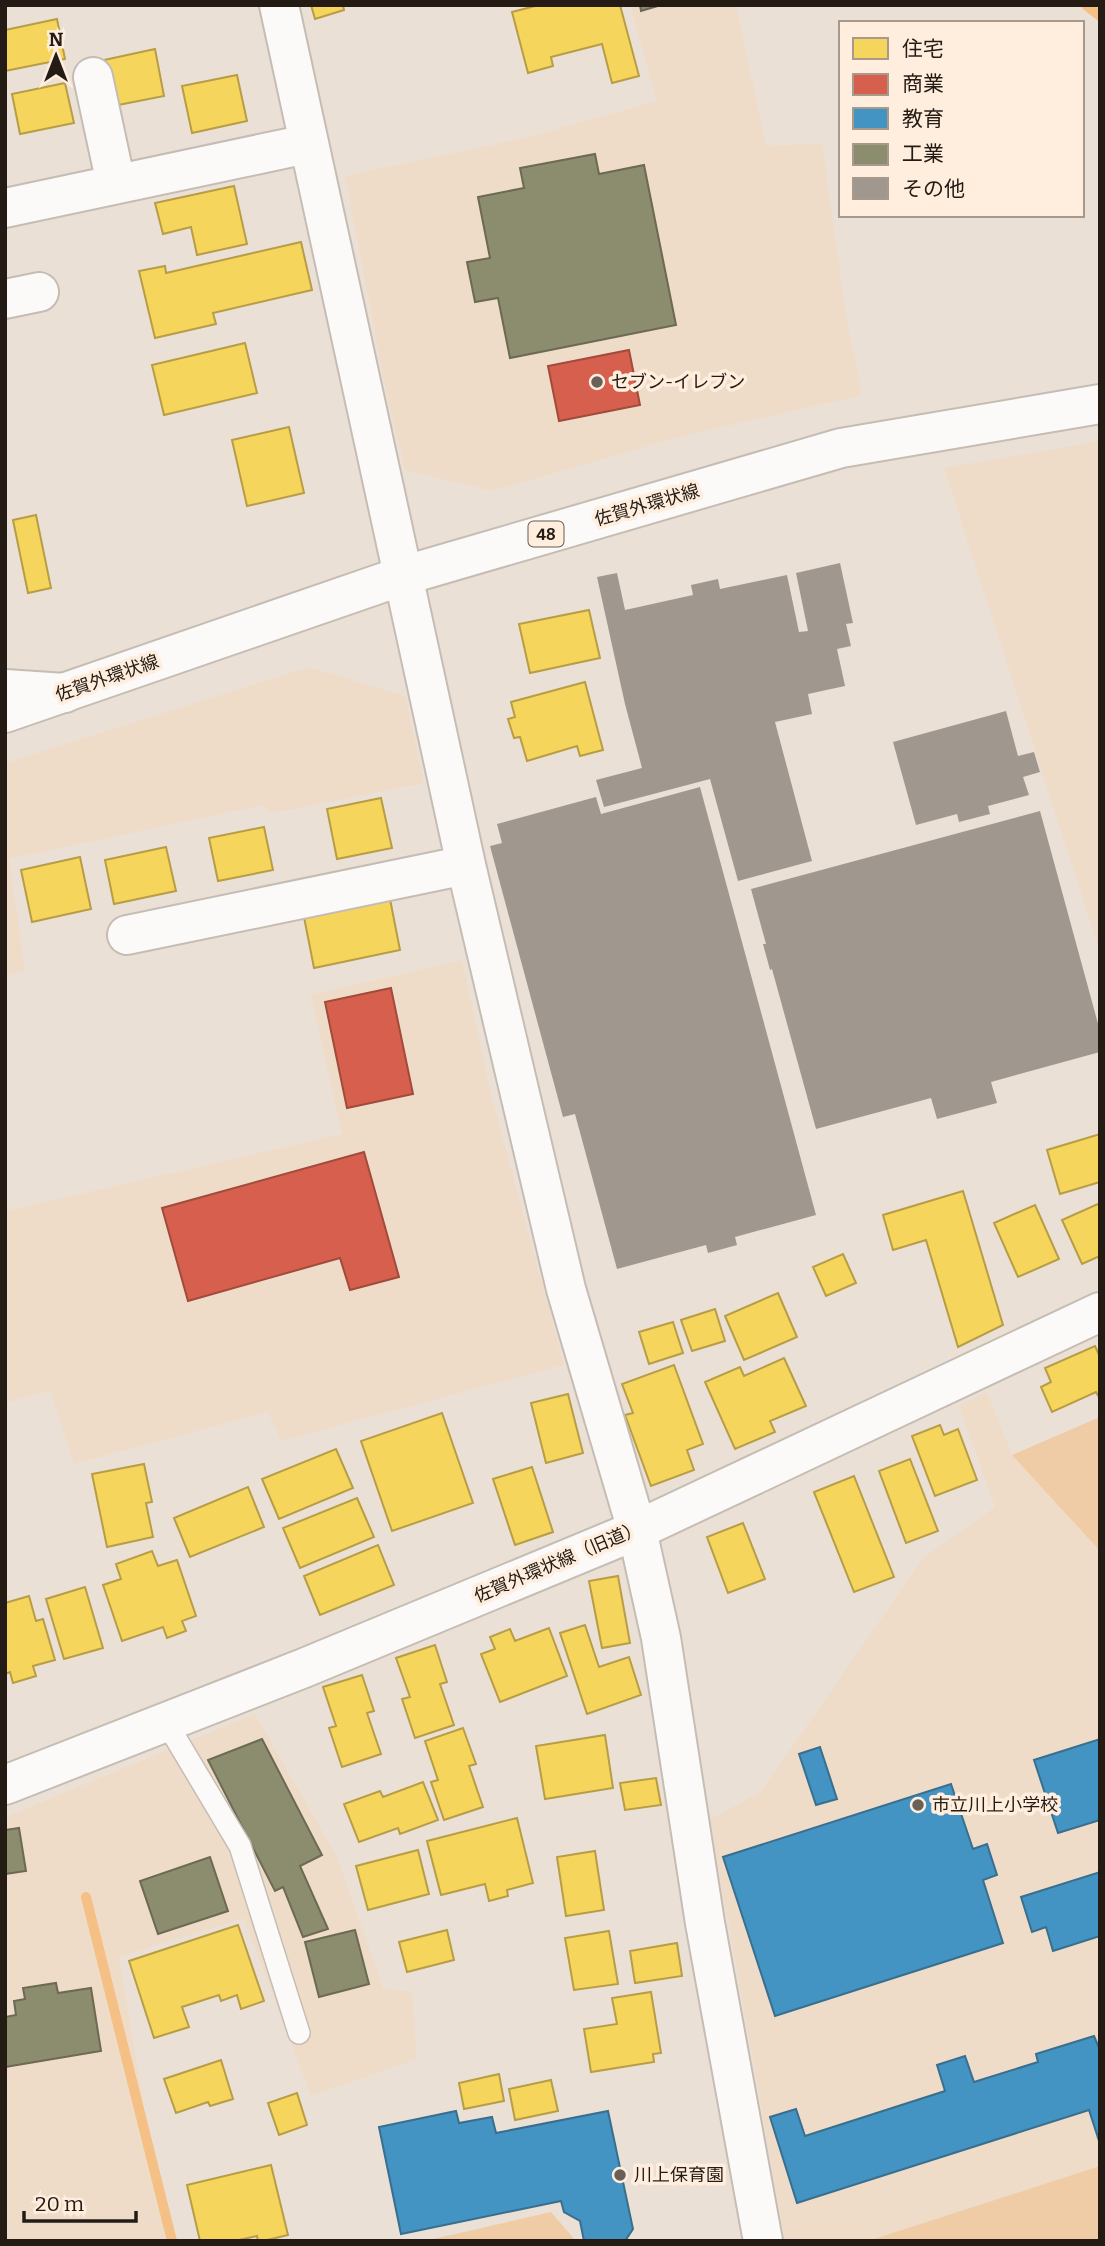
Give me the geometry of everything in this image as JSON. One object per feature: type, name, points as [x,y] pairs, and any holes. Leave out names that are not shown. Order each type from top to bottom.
[{"type":"street","points":[[279,5],[307,144],[466,865],[566,1289],[637,1530],[665,1662],[705,1923],[763,2241]]},
{"type":"street","points":[[93,77],[116,184]]},
{"type":"street","points":[[5,208],[307,144]]},
{"type":"street","name":"佐賀外環状線","points":[[5,713],[402,576],[841,448],[1100,404]]},
{"type":"street","points":[[5,688],[65,693]]},
{"type":"street","points":[[127,935],[466,865]]},
{"type":"street","name":"佐賀外環状線（旧道）","points":[[5,1784],[330,1657],[637,1530],[1098,1317]]},
{"type":"lane","points":[[166,1722],[240,1846],[299,2034]]},
{"type":"shaded area","points":[[630,5],[736,5],[766,146],[822,143],[847,322],[861,388],[859,396],[683,436],[492,491],[405,470],[387,395],[345,176],[520,139],[657,101]]},
{"type":"shaded area","points":[[1100,441],[1100,952],[944,468]]},
{"type":"shaded area","points":[[309,667],[405,696],[424,783],[269,814],[264,805],[9,859],[25,970],[5,976],[5,763]]},
{"type":"shaded area","points":[[462,960],[492,1098],[564,1365],[281,1441],[268,1412],[74,1464],[50,1391],[5,1403],[5,1211],[342,1134],[311,995]]},
{"type":"shaded area","name":"市立川上小学校","points":[[987,1392],[1012,1455],[1100,1417],[1100,2241],[785,2241],[710,1819],[761,1792],[923,1558],[995,1507],[959,1406]]},
{"type":"shaded area","points":[[1100,1417],[1100,1551],[1012,1455]]},
{"type":"shaded area","points":[[255,1714],[337,1857],[383,1988],[412,1992],[417,2059],[311,2096],[244,1918],[119,1957],[166,2241],[5,2241],[5,1817]]},
{"type":"shaded area","points":[[1100,2166],[1100,2241],[868,2241]]},
{"type":"shaded area","points":[[551,2212],[576,2241],[433,2239]]},
{"type":"building: 住宅","points":[[311,5],[343,5],[344,10],[315,19]]},
{"type":"building: 住宅","points":[[539,5],[620,5],[639,76],[612,83],[602,44],[551,57],[553,66],[528,73],[512,12]]},
{"type":"building: 住宅","points":[[57,19],[65,59],[5,71],[5,30]]},
{"type":"building: 住宅","points":[[155,49],[164,96],[113,106],[104,60]]},
{"type":"building: 住宅","points":[[237,75],[247,121],[192,133],[182,86]]},
{"type":"building: 住宅","points":[[65,83],[74,123],[20,134],[12,94]]},
{"type":"building: 住宅","points":[[234,186],[247,244],[197,255],[191,227],[163,234],[155,203]]},
{"type":"building: 住宅","points":[[301,242],[312,290],[213,313],[216,324],[155,338],[139,271],[165,266],[166,273]]},
{"type":"building: 住宅","points":[[245,343],[257,393],[164,415],[152,365]]},
{"type":"building: 住宅","points":[[289,427],[304,493],[247,506],[232,440]]},
{"type":"building: 住宅","points":[[36,515],[51,588],[28,593],[13,520]]},
{"type":"building: 住宅","points":[[589,610],[600,658],[530,673],[519,624]]},
{"type":"building: 住宅","points":[[585,682],[603,750],[580,756],[577,746],[527,761],[520,737],[514,738],[508,719],[515,717],[511,702]]},
{"type":"building: 住宅","points":[[381,798],[392,848],[337,859],[327,809]]},
{"type":"building: 住宅","points":[[264,827],[273,870],[218,881],[209,838]]},
{"type":"building: 住宅","points":[[166,847],[176,891],[114,904],[105,860]]},
{"type":"building: 住宅","points":[[80,857],[91,909],[32,922],[21,870]]},
{"type":"building: 住宅","points":[[390,899],[400,950],[314,968],[304,917]]},
{"type":"building: 住宅","points":[[1100,1134],[1100,1182],[1060,1194],[1047,1150]]},
{"type":"building: 住宅","points":[[963,1191],[1003,1325],[958,1347],[926,1240],[893,1250],[883,1215]]},
{"type":"building: 住宅","points":[[1100,1203],[1100,1256],[1082,1264],[1062,1220]]},
{"type":"building: 住宅","points":[[1035,1205],[1059,1259],[1018,1277],[994,1223]]},
{"type":"building: 住宅","points":[[843,1254],[856,1283],[826,1296],[813,1267]]},
{"type":"building: 住宅","points":[[778,1293],[797,1337],[744,1360],[725,1316]]},
{"type":"building: 住宅","points":[[715,1309],[725,1341],[692,1351],[681,1320]]},
{"type":"building: 住宅","points":[[673,1322],[683,1353],[649,1364],[639,1332]]},
{"type":"building: 住宅","points":[[1095,1346],[1100,1357],[1100,1399],[1096,1392],[1052,1412],[1041,1387],[1051,1382],[1045,1368]]},
{"type":"building: 住宅","points":[[784,1358],[806,1406],[770,1421],[775,1432],[735,1449],[705,1382],[740,1367],[744,1376]]},
{"type":"building: 住宅","points":[[674,1365],[703,1444],[687,1450],[694,1470],[651,1486],[625,1415],[633,1413],[622,1384]]},
{"type":"building: 住宅","points":[[568,1394],[583,1453],[546,1463],[531,1403]]},
{"type":"building: 住宅","points":[[442,1413],[473,1503],[392,1531],[361,1441]]},
{"type":"building: 住宅","points":[[940,1425],[944,1435],[958,1429],[977,1480],[935,1496],[912,1436]]},
{"type":"building: 住宅","points":[[336,1449],[353,1488],[279,1519],[262,1479]]},
{"type":"building: 住宅","points":[[910,1459],[938,1531],[906,1543],[879,1471]]},
{"type":"building: 住宅","points":[[144,1464],[152,1502],[146,1503],[153,1537],[107,1547],[92,1474]]},
{"type":"building: 住宅","points":[[532,1467],[553,1532],[515,1545],[493,1479]]},
{"type":"building: 住宅","points":[[854,1476],[894,1577],[854,1592],[814,1492]]},
{"type":"building: 住宅","points":[[248,1487],[264,1527],[190,1557],[174,1518]]},
{"type":"building: 住宅","points":[[357,1498],[374,1537],[300,1568],[283,1528]]},
{"type":"building: 住宅","points":[[743,1523],[765,1579],[728,1593],[707,1537]]},
{"type":"building: 住宅","points":[[378,1545],[394,1585],[320,1615],[304,1576]]},
{"type":"building: 住宅","points":[[152,1551],[158,1566],[177,1560],[196,1616],[182,1621],[186,1631],[167,1638],[163,1627],[122,1641],[103,1585],[121,1579],[116,1564]]},
{"type":"building: 住宅","points":[[618,1576],[630,1643],[602,1648],[589,1581]]},
{"type":"building: 住宅","points":[[85,1587],[103,1648],[64,1659],[46,1599]]},
{"type":"building: 住宅","points":[[29,1596],[36,1621],[43,1619],[55,1660],[33,1666],[36,1676],[13,1683],[10,1672],[5,1674],[5,1603]]},
{"type":"building: 住宅","points":[[585,1625],[599,1667],[629,1657],[641,1695],[587,1714],[560,1633]]},
{"type":"building: 住宅","points":[[549,1628],[567,1676],[500,1702],[481,1654],[495,1649],[490,1637],[510,1629],[515,1641]]},
{"type":"building: 住宅","points":[[435,1645],[447,1682],[440,1684],[454,1725],[415,1738],[402,1699],[410,1697],[396,1658]]},
{"type":"building: 住宅","points":[[362,1675],[374,1711],[367,1713],[381,1754],[342,1767],[329,1728],[336,1726],[323,1687]]},
{"type":"building: 住宅","points":[[463,1728],[476,1764],[469,1766],[483,1807],[444,1820],[431,1782],[438,1780],[425,1741]]},
{"type":"building: 住宅","points":[[605,1735],[613,1788],[545,1799],[536,1746]]},
{"type":"building: 住宅","points":[[656,1778],[661,1805],[625,1810],[620,1783]]},
{"type":"building: 住宅","points":[[423,1782],[438,1820],[400,1834],[398,1828],[359,1842],[344,1804],[380,1791],[383,1797]]},
{"type":"building: 住宅","points":[[517,1818],[533,1883],[507,1890],[508,1896],[489,1901],[485,1884],[441,1895],[427,1841]]},
{"type":"building: 住宅","points":[[418,1850],[429,1894],[368,1910],[356,1866]]},
{"type":"building: 住宅","points":[[595,1851],[604,1910],[566,1916],[557,1857]]},
{"type":"building: 住宅","points":[[238,1925],[264,2001],[241,2009],[237,1995],[221,2001],[219,1995],[182,2007],[189,2027],[154,2038],[129,1961]]},
{"type":"building: 住宅","points":[[447,1930],[454,1960],[407,1972],[399,1942]]},
{"type":"building: 住宅","points":[[609,1931],[618,1984],[574,1990],[565,1938]]},
{"type":"building: 住宅","points":[[677,1943],[682,1976],[635,1983],[630,1951]]},
{"type":"building: 住宅","points":[[651,1992],[661,2053],[653,2054],[654,2062],[591,2072],[584,2029],[617,2024],[612,1998]]},
{"type":"building: 住宅","points":[[221,2060],[233,2099],[210,2106],[208,2102],[176,2113],[164,2079]]},
{"type":"building: 住宅","points":[[499,2074],[504,2101],[464,2109],[459,2083]]},
{"type":"building: 住宅","points":[[551,2080],[558,2111],[515,2120],[509,2089]]},
{"type":"building: 住宅","points":[[297,2093],[307,2125],[279,2135],[268,2103]]},
{"type":"building: 住宅","points":[[271,2165],[288,2235],[263,2241],[258,2241],[257,2236],[234,2241],[200,2241],[187,2185]]},
{"type":"building: 商業","points":[[629,350],[640,405],[559,421],[548,366]]},
{"type":"building: 商業","points":[[391,988],[413,1094],[347,1108],[325,1002]]},
{"type":"building: 商業","points":[[364,1152],[399,1277],[350,1290],[340,1258],[188,1301],[162,1208]]},
{"type":"building: 教育","points":[[1100,1739],[1100,1820],[1058,1833],[1034,1760]]},
{"type":"building: 教育","points":[[820,1747],[837,1799],[816,1805],[799,1754]]},
{"type":"building: 教育","points":[[951,1784],[973,1849],[987,1844],[997,1875],[983,1880],[1003,1943],[775,2016],[723,1857]]},
{"type":"building: 教育","points":[[1100,1872],[1100,1936],[1053,1951],[1046,1927],[1032,1932],[1021,1897]]},
{"type":"building: 教育","points":[[1094,2036],[1100,2050],[1100,2144],[1089,2110],[797,2203],[770,2117],[796,2109],[805,2136],[945,2091],[937,2065],[965,2056],[974,2082],[1038,2062],[1036,2054]]},
{"type":"building: 教育","points":[[456,2111],[459,2123],[492,2117],[496,2133],[608,2111],[633,2229],[625,2241],[584,2241],[580,2221],[564,2212],[561,2201],[401,2234],[379,2127]]},
{"type":"building: 工業","points":[[640,5],[661,5],[641,11]]},
{"type":"building: 工業","points":[[595,154],[599,174],[644,165],[676,325],[510,358],[498,298],[475,302],[467,262],[490,258],[478,197],[524,188],[520,168]]},
{"type":"building: 工業","points":[[262,1739],[322,1855],[300,1866],[328,1929],[303,1937],[283,1887],[275,1891],[208,1760]]},
{"type":"building: 工業","points":[[19,1828],[26,1871],[5,1874],[5,1830]]},
{"type":"building: 工業","points":[[210,1857],[228,1911],[158,1934],[140,1881]]},
{"type":"building: 工業","points":[[355,1930],[369,1984],[319,1997],[305,1942]]},
{"type":"building: 工業","points":[[56,1983],[58,1993],[91,1988],[101,2051],[5,2067],[5,2017],[16,2015],[14,2001],[25,1999],[23,1988]]},
{"type":"building: その他","points":[[840,563],[853,623],[846,624],[851,646],[837,649],[845,686],[808,694],[812,714],[775,722],[812,861],[738,881],[710,779],[604,807],[596,780],[642,768],[597,577],[617,573],[625,610],[693,595],[691,585],[718,579],[720,589],[787,575],[799,632],[808,631],[796,573]]},
{"type":"building: その他","points":[[1006,711],[1018,756],[1034,752],[1040,772],[1023,777],[1029,795],[988,806],[990,814],[959,822],[957,814],[916,825],[893,742]]},
{"type":"building: その他","points":[[700,787],[816,1215],[735,1237],[737,1245],[708,1253],[706,1245],[617,1269],[575,1114],[563,1117],[490,846],[502,843],[497,824],[596,797],[601,814]]},
{"type":"building: その他","points":[[1040,811],[1100,1031],[1100,1052],[991,1082],[997,1103],[937,1119],[931,1098],[816,1129],[772,969],[770,970],[751,889]]},
{"type":"waterway","points":[[1086,5],[1100,16]]},
{"type":"waterway","points":[[86,1897],[172,2241]]},
{"type":"place","name":"セブン-イレブン","points":[[597,382]]},
{"type":"place","name":"市立川上小学校","points":[[918,1805]]},
{"type":"place","name":"川上保育園","points":[[620,2175]]}]
